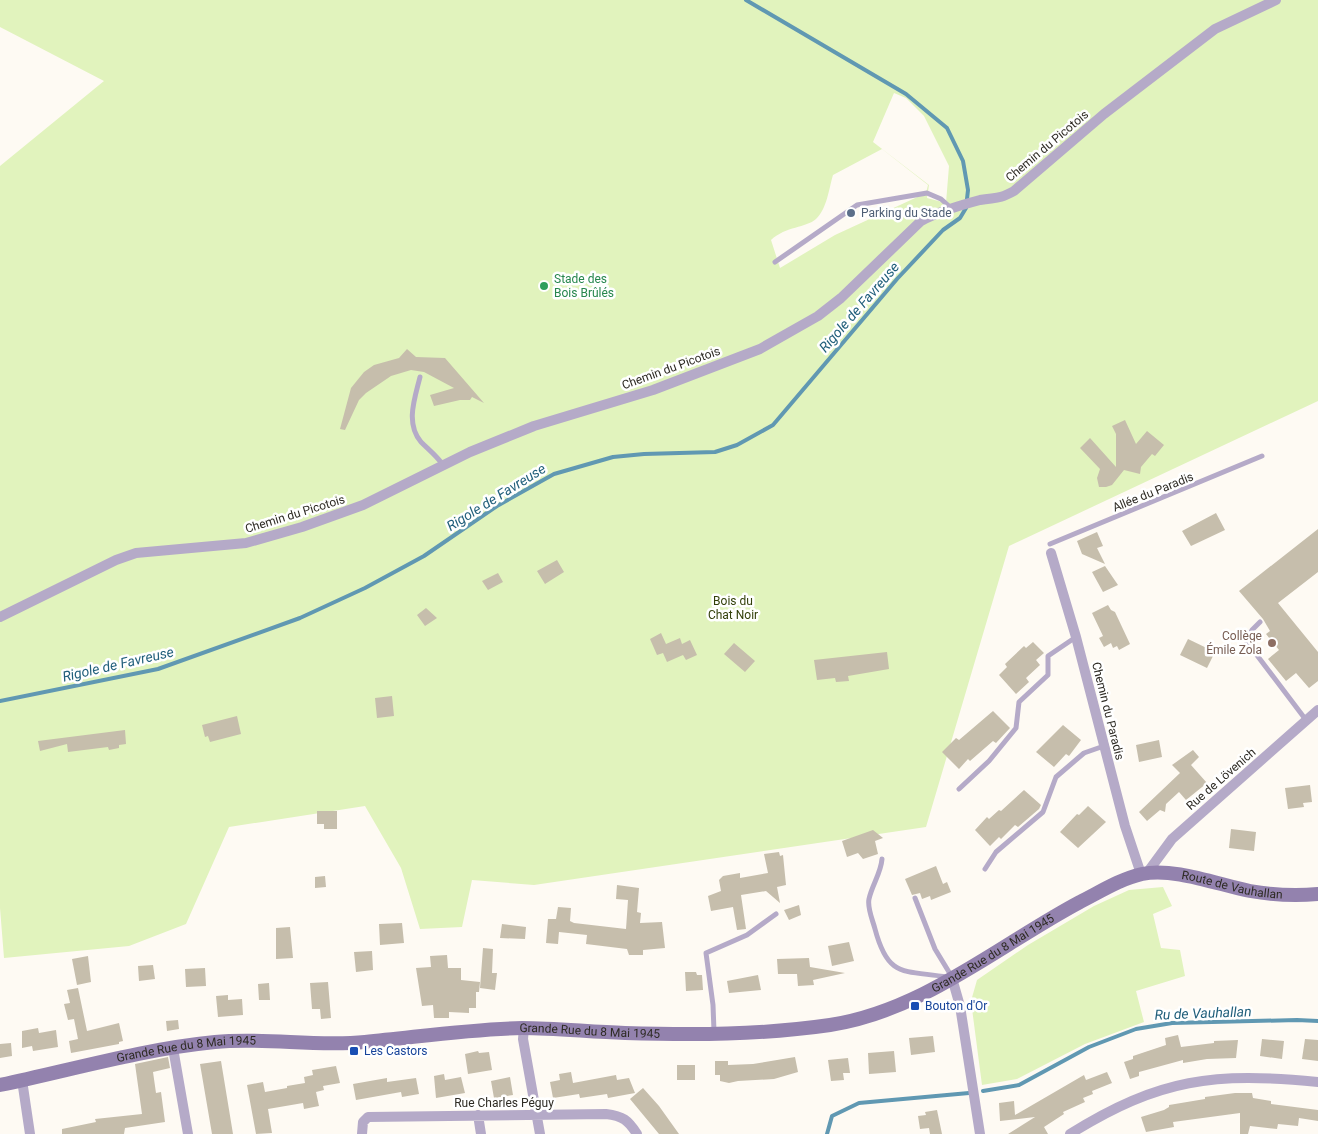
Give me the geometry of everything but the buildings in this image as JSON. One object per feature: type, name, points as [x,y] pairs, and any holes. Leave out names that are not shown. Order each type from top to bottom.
[{"type":"main road","name":"Route de Vauhallan","points":[[1144,873],[1176,874],[1259,892],[1294,896],[1318,894]]},
{"type":"main road","name":"Grande Rue du 8 Mai 1945","points":[[0,1085],[173,1048],[238,1040],[325,1044],[362,1043],[472,1029],[524,1028],[714,1034],[780,1031],[834,1024],[882,1012],[952,978],[1062,912],[1116,884],[1144,873]]},
{"type":"street","name":"Chemin du Picotois","points":[[0,617],[116,560],[136,554],[246,543],[302,527],[362,506],[443,465],[534,426],[653,390],[760,349],[818,316],[841,298],[920,222],[930,216],[973,203],[1000,199],[1014,191],[1104,114],[1215,29],[1276,0]]},
{"type":"street","name":"Chemin du Paradis","points":[[1050,548],[1076,637],[1125,826],[1144,873]]},
{"type":"street","name":"Rue de Lövenich","points":[[1144,873],[1172,839],[1318,710]]},
{"type":"street","points":[[952,978],[960,1006],[980,1134]]},
{"type":"street","points":[[524,1028],[523,1039],[540,1134]]},
{"type":"street","points":[[173,1048],[188,1134]]},
{"type":"street","points":[[1070,1134],[1136,1097],[1174,1085],[1210,1078],[1242,1077],[1318,1082]]},
{"type":"street","points":[[22,1080],[30,1134]]},
{"type":"street","points":[[478,1115],[481,1134]]},
{"type":"street","name":"Rue Charles Péguy","points":[[362,1134],[363,1122],[368,1117],[536,1115],[620,1116],[628,1121],[637,1134]]},
{"type":"lane","points":[[775,262],[857,205],[927,192],[955,209]]},
{"type":"lane","points":[[420,377],[411,418],[420,440],[443,465]]},
{"type":"lane","name":"Allée du Paradis","points":[[1050,548],[1262,456]]},
{"type":"lane","points":[[1260,622],[1252,630],[1247,642],[1307,720]]},
{"type":"lane","points":[[959,789],[989,761],[1016,728],[1018,702],[1048,675],[1048,656],[1076,637]]},
{"type":"lane","points":[[985,869],[996,852],[1043,812],[1056,776],[1084,753],[1104,746]]},
{"type":"lane","points":[[882,859],[878,879],[869,900],[878,942],[885,958],[894,967],[908,972],[952,978]]},
{"type":"lane","points":[[915,898],[935,949],[952,978]]},
{"type":"lane","points":[[714,1034],[713,1005],[706,953],[747,935],[776,914]]},
{"type":"green space","name":"Bois du Chat Noir","points":[[0,0],[1318,0],[1318,401],[1009,546],[926,827],[534,885],[472,880],[462,927],[420,929],[401,868],[365,806],[229,827],[186,924],[129,946],[4,958],[0,908],[0,166],[104,81],[0,27]],"holes":[[[894,93],[906,98],[924,116],[949,166],[946,203],[927,198],[929,185],[873,142]],[[882,149],[928,185],[926,193],[835,235],[780,268],[771,240],[783,232],[816,219],[823,210],[833,175]]]},
{"type":"green space","points":[[1163,887],[1172,906],[1153,914],[1161,948],[1180,950],[1185,976],[1136,991],[1144,1022],[1085,1044],[1017,1079],[982,1085],[971,1001],[977,980],[1028,945],[1094,906],[1129,890]]},
{"type":"waterway","name":"Rigole de Favreuse","points":[[0,701],[158,669],[300,618],[365,588],[424,556],[497,506],[554,474],[613,457],[715,452],[737,445],[773,425],[897,279],[943,230],[960,218],[966,208],[968,190],[963,161],[947,128],[906,94],[746,0]]},
{"type":"waterway","name":"Ru de Vauhallan","points":[[983,1091],[1019,1085],[1089,1047],[1136,1029],[1172,1023],[1318,1021]]},
{"type":"waterway","name":"Ru de Vauhallan","points":[[827,1134],[832,1116],[859,1103],[969,1093]]},
{"type":"place","name":"Parking du Stade","points":[[851,213]]},
{"type":"place","name":"Stade des Bois Brûlés","points":[[544,286]]},
{"type":"place","name":"Collège Émile Zola","points":[[1272,643]]},
{"type":"place","name":"Bouton d'Or","points":[[915,1006]]},
{"type":"place","name":"Les Castors","points":[[354,1051]]}]
